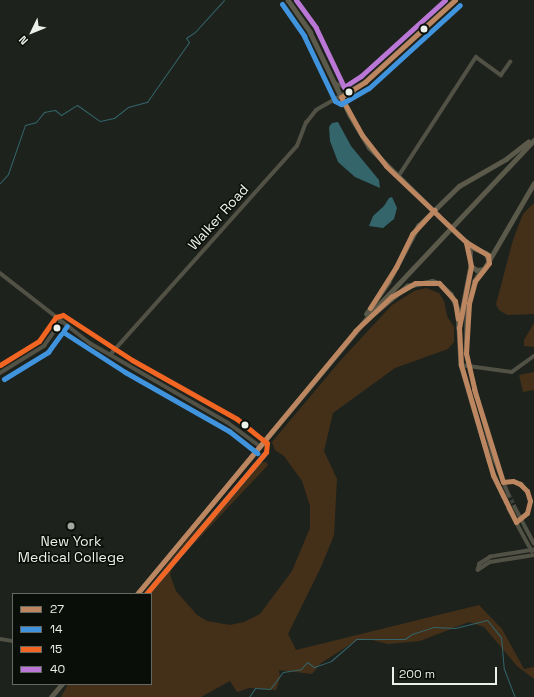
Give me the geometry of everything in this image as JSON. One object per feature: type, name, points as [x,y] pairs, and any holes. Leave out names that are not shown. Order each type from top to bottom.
[{"type":"main road","points":[[288,0],[310,32],[369,147],[466,242],[484,251],[495,247]]},
{"type":"main road","points":[[356,331],[388,282],[412,234],[434,210],[459,186],[506,159],[534,138]]},
{"type":"main road","points":[[138,593],[261,447],[356,331],[534,138]]},
{"type":"main road","points":[[466,242],[471,266],[482,270],[495,247],[514,221],[534,183]]},
{"type":"main road","points":[[470,256],[478,249]]},
{"type":"main road","points":[[484,251],[489,260]]},
{"type":"main road","points":[[356,331],[399,291],[424,281],[440,283],[451,294],[458,310],[459,328]]},
{"type":"main road","points":[[51,697],[61,685]]},
{"type":"street","name":"Walker Road","points":[[110,355],[297,146],[310,116],[322,106],[354,91],[455,0]]},
{"type":"street","points":[[398,177],[476,57],[501,75],[510,62]]},
{"type":"street","points":[[335,83],[354,91]]},
{"type":"street","points":[[471,266],[459,328],[461,365],[489,461],[503,496]]},
{"type":"street","points":[[482,270],[475,281],[467,314],[465,338],[468,364],[494,458],[509,495]]},
{"type":"street","points":[[0,274],[61,322],[110,355],[227,422],[261,447]]},
{"type":"street","points":[[0,373],[44,346],[61,322]]},
{"type":"street","points":[[461,365],[468,364],[512,372],[534,356]]},
{"type":"street","points":[[515,507],[534,543]]},
{"type":"street","points":[[509,509],[532,550],[534,555],[490,562],[478,570],[480,564],[491,557],[532,550]]},
{"type":"street","points":[[0,639],[12,641]]},
{"type":"shaded area","points":[[534,203],[534,314],[507,315],[499,310],[496,304],[513,240],[523,214]]},
{"type":"shaded area","points":[[426,288],[439,293],[444,301],[447,316],[454,327],[454,342],[448,349],[395,368],[333,413],[324,451],[337,479],[334,535],[321,567],[288,634],[296,650],[479,605],[502,629],[524,669],[534,667],[534,679],[517,666],[484,627],[469,622],[420,641],[388,644],[368,639],[357,640],[321,663],[312,674],[279,670],[280,678],[276,690],[249,688],[237,692],[230,681],[201,697],[61,697],[67,685],[152,685],[152,593],[144,593],[186,541],[256,463],[266,462],[268,465],[172,567],[170,575],[176,591],[197,615],[207,621],[230,625],[244,622],[260,614],[292,571],[310,528],[310,506],[302,481],[284,456],[275,450],[272,442],[340,361],[392,305],[414,291]]},
{"type":"shaded area","points":[[534,323],[534,347],[524,346],[524,340]]},
{"type":"shaded area","points":[[534,372],[534,390],[523,392],[519,375]]},
{"type":"water","points":[[338,122],[351,146],[379,180],[380,188],[355,177],[338,162],[330,141],[329,127],[332,123]]},
{"type":"water","points":[[392,197],[397,208],[394,219],[383,228],[369,226],[373,216],[384,206],[389,198]]},
{"type":"waterway","points":[[0,183],[8,174],[25,125],[36,122],[44,112],[55,110],[61,115],[77,105],[100,121],[114,118],[128,107],[147,102],[189,42],[186,38],[195,32],[224,0]]},
{"type":"waterway","points":[[249,697],[255,688],[270,689],[283,672],[301,669],[307,662],[314,667],[331,661],[356,639],[405,639],[412,634],[434,627],[455,628],[487,620],[501,637],[504,669],[515,697]]},
{"type":"tunnel","points":[[509,495],[515,507]]},
{"type":"tunnel","points":[[503,496],[509,509]]},
{"type":"transit line","name":"40","points":[[296,0],[316,28],[344,87],[361,76],[445,0]]},
{"type":"transit line","name":"27","points":[[455,0],[365,82],[341,97],[362,135],[386,166],[466,242]]},
{"type":"transit line","name":"14","points":[[282,4],[304,36],[335,101],[341,104],[369,88],[460,5]]},
{"type":"transit line","name":"27","points":[[370,308],[396,267],[412,234],[434,210]]},
{"type":"transit line","name":"27","points":[[466,242],[488,255],[489,263],[475,281],[469,303],[466,353],[474,389],[503,482],[513,481],[520,484],[527,491],[530,501],[527,513],[516,522],[493,475],[461,365],[459,328],[471,266],[466,242]]},
{"type":"transit line","name":"27","points":[[138,593],[355,331],[391,297],[415,283],[439,283],[455,301],[458,319]]},
{"type":"transit line","name":"15","points":[[0,365],[39,341],[56,317],[63,315],[132,360],[237,419],[267,443],[266,452],[147,593]]},
{"type":"transit line","name":"14","points":[[4,379],[48,352],[67,326]]},
{"type":"transit line","name":"14","points":[[57,328],[125,372],[229,431],[257,453]]},
{"type":"transit line","name":"14","points":[[147,593],[266,452]]},
{"type":"place","name":"New York Medical College","points":[[71,526]]}]
